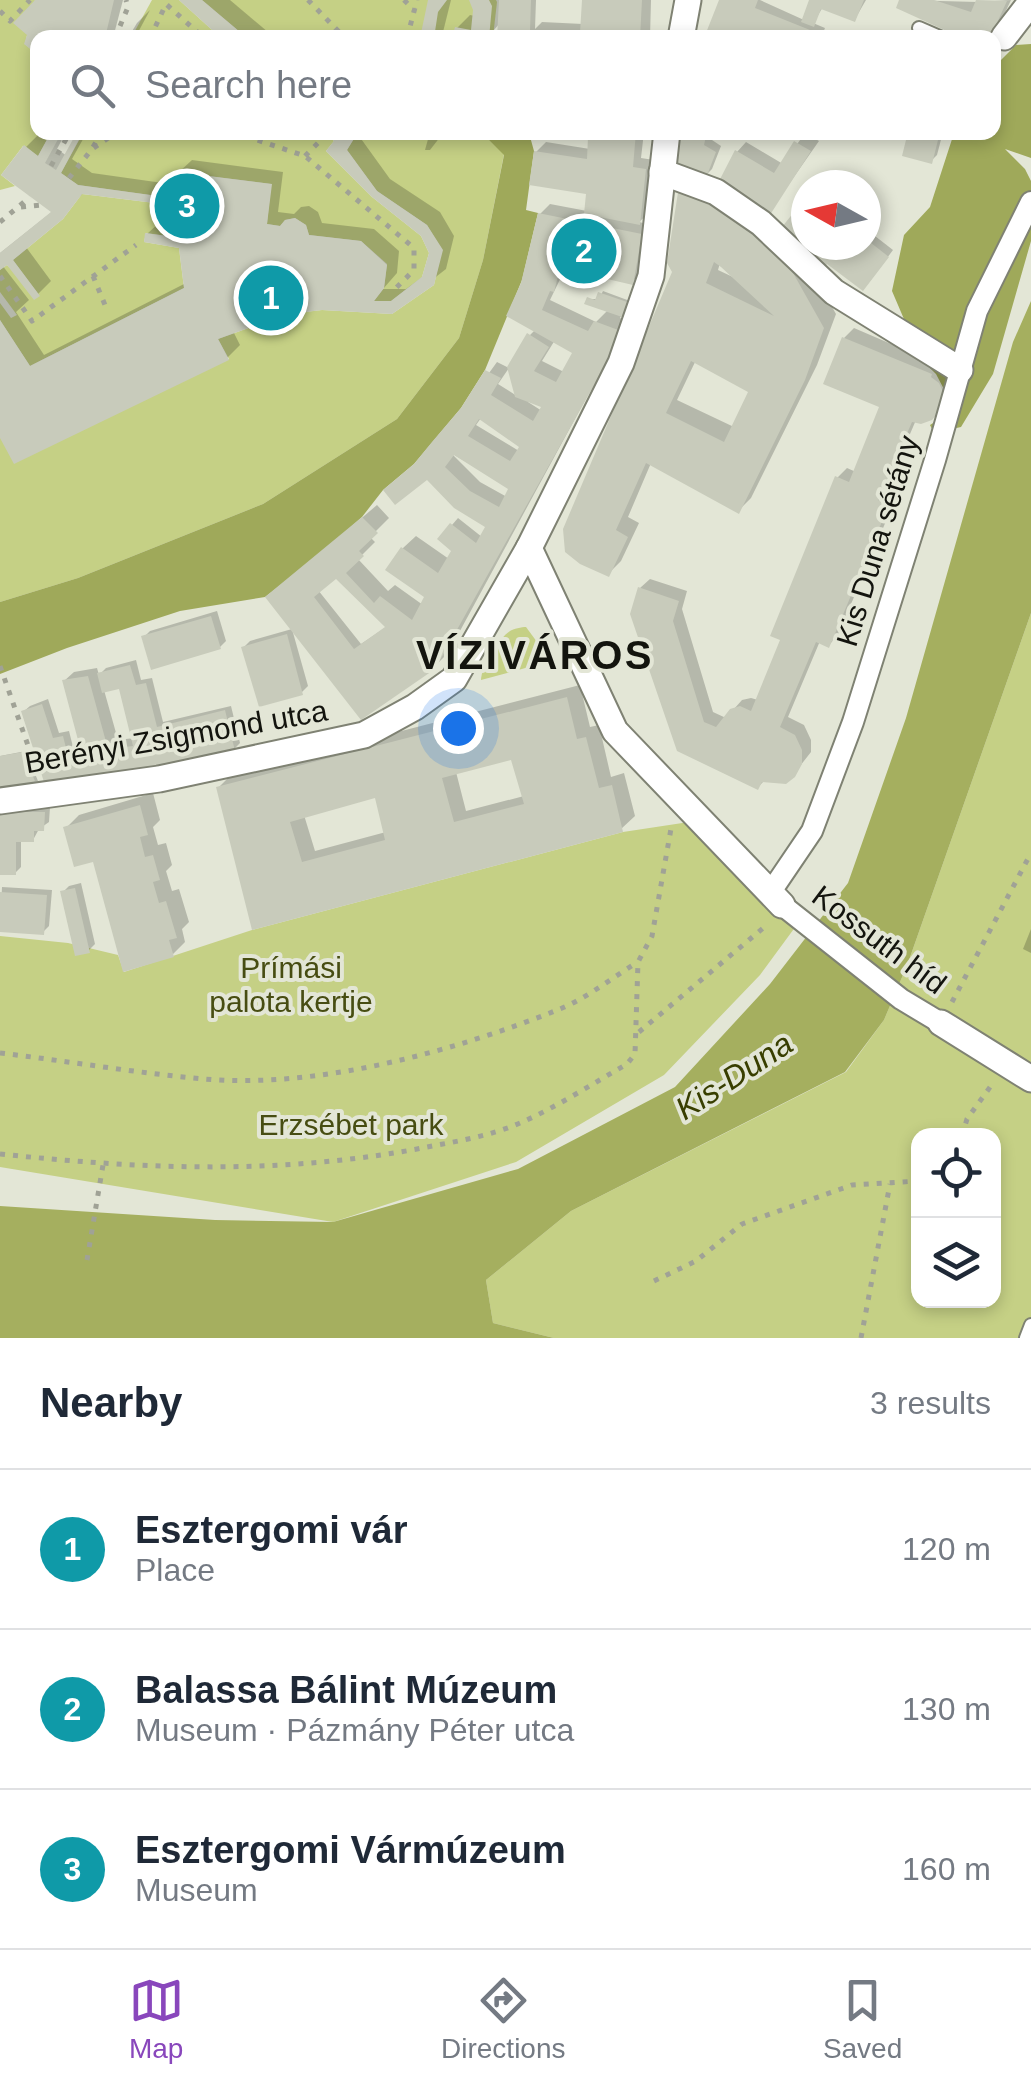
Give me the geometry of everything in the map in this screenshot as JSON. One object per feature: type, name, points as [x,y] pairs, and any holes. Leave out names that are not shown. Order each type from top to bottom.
[{"type":"street","points":[[682,30],[688,0]]},
{"type":"street","points":[[1001,41],[1031,2]]},
{"type":"street","name":"Berényi Zsigmond utca","points":[[0,801],[172,777],[364,735],[454,679],[530,548],[621,363],[651,276],[666,140]]},
{"type":"street","points":[[662,172],[716,192],[762,223],[834,292],[960,370]]},
{"type":"street","name":"Kis Duna sétány","points":[[776,899],[812,831],[853,722],[977,311],[1031,202]]},
{"type":"street","points":[[530,548],[615,730],[776,899]]},
{"type":"street","name":"Kossuth híd","points":[[776,899],[901,999],[941,1022]]},
{"type":"street","points":[[941,1022],[1031,1079]]},
{"type":"lane","points":[[919,28],[924,30]]},
{"type":"lane","points":[[1026,1338],[1031,1326]]},
{"type":"path","points":[[0,11],[10,21],[30,0]]},
{"type":"path","points":[[118,30],[128,7],[126,0]]},
{"type":"path","points":[[308,0],[337,30]]},
{"type":"path","points":[[404,0],[414,10]]},
{"type":"path","points":[[409,30],[416,0]]},
{"type":"path","points":[[154,30],[166,4],[195,30]]},
{"type":"path","points":[[51,166],[66,140]]},
{"type":"path","points":[[69,178],[97,140]]},
{"type":"path","points":[[92,149],[105,140]]},
{"type":"path","points":[[257,140],[305,156],[414,248],[414,270],[394,290]]},
{"type":"path","points":[[305,156],[319,140]]},
{"type":"path","points":[[0,222],[30,197]]},
{"type":"path","points":[[18,207],[42,206]]},
{"type":"path","points":[[0,276],[32,321],[136,245]]},
{"type":"path","points":[[93,276],[106,305]]},
{"type":"path","points":[[0,666],[44,795]]},
{"type":"path","points":[[0,1154],[103,1165],[258,1168],[388,1154],[473,1138],[519,1123],[627,1064],[635,1054],[638,962],[652,936],[676,795]]},
{"type":"path","points":[[941,1022],[1031,853]]},
{"type":"path","points":[[638,1032],[765,929],[776,899]]},
{"type":"path","points":[[0,1053],[206,1080],[277,1078],[372,1068],[563,1008],[638,962]]},
{"type":"path","points":[[964,1128],[966,1119],[1006,1064]]},
{"type":"path","points":[[87,1260],[103,1165]]},
{"type":"path","points":[[654,1280],[696,1260],[742,1224],[852,1185],[911,1182]]},
{"type":"path","points":[[861,1338],[890,1183]]},
{"type":"green space","points":[[0,0],[35,0],[25,44],[30,49],[30,140],[47,140],[38,156],[23,146],[1,175],[15,186],[0,190]]},
{"type":"green space","points":[[152,0],[179,0],[212,30],[135,30]]},
{"type":"green space","points":[[202,0],[497,2],[494,30],[238,30]]},
{"type":"green space","points":[[79,140],[333,140],[326,151],[372,197],[421,236],[429,253],[422,277],[391,301],[374,301],[384,288],[387,264],[361,241],[309,235],[306,225],[295,218],[280,226],[267,224],[271,184],[177,172],[172,198],[78,185],[61,173]]},
{"type":"green space","points":[[353,140],[489,140],[504,154],[483,260],[459,338],[397,419],[263,504],[78,578],[0,602],[0,437],[229,359],[218,339],[254,326],[253,318],[322,310],[392,314],[434,285],[442,250],[427,225],[377,191],[347,150]]},
{"type":"green space","points":[[82,194],[171,205],[167,236],[146,233],[144,242],[179,248],[184,288],[30,366],[0,320],[0,303],[11,318],[17,315],[0,292],[0,270],[7,265],[39,295],[13,260],[63,219]]},
{"type":"green space","points":[[1031,613],[1031,1338],[554,1338],[493,1323],[486,1280],[571,1211],[846,1072],[884,1020],[908,963]]},
{"type":"green space","points":[[526,627],[551,661],[481,680],[500,640],[511,630]]},
{"type":"green space","name":"Erzsébet park","points":[[689,822],[796,926],[760,975],[664,1075],[516,1162],[333,1222],[0,1167],[0,936],[68,943],[118,955],[124,972],[252,930],[623,832]]},
{"type":"shaded area","points":[[1031,44],[1031,158],[1005,149],[1031,181],[1031,241],[993,374],[961,427],[934,433],[930,425],[938,420],[947,395],[936,374],[921,359],[892,291],[904,235],[930,207],[952,140],[1001,140],[1001,60],[1016,45]]},
{"type":"shaded area","points":[[489,140],[531,140],[534,151],[526,210],[538,213],[522,280],[485,370],[461,408],[414,464],[383,490],[362,517],[265,597],[180,611],[0,674],[0,602],[78,578],[263,504],[397,419],[459,338],[483,260],[504,155]]},
{"type":"water","name":"Kis-Duna","points":[[1031,301],[1031,613],[908,963],[884,1020],[845,1072],[571,1211],[486,1280],[493,1323],[554,1338],[0,1338],[0,1206],[215,1220],[333,1222],[518,1169],[675,1087],[770,984],[848,883],[906,718],[1013,342]]},
{"type":"building","points":[[35,0],[114,0],[107,30],[30,30],[30,49],[24,44],[27,35],[13,23]]},
{"type":"building","points":[[179,0],[202,0],[238,30],[212,30]]},
{"type":"building","points":[[428,0],[447,0],[438,12],[435,30],[422,30]]},
{"type":"building","points":[[469,0],[489,0],[490,30],[471,30],[473,10]]},
{"type":"building","points":[[499,0],[531,0],[530,30],[497,30]]},
{"type":"building","points":[[582,0],[642,0],[640,30],[580,30]]},
{"type":"building","points":[[719,0],[758,0],[755,8],[810,30],[707,30]]},
{"type":"building","points":[[809,0],[864,0],[855,22],[821,9],[814,27],[801,22]]},
{"type":"building","points":[[899,0],[934,0],[971,12],[976,0],[1007,1],[994,30],[944,30],[896,8]]},
{"type":"building","points":[[47,140],[58,140],[45,163],[56,170],[73,140],[79,140],[61,173],[78,185],[172,198],[176,172],[272,184],[267,224],[280,226],[295,218],[306,225],[309,235],[361,241],[387,265],[384,288],[374,301],[391,301],[422,277],[429,253],[421,236],[372,197],[326,151],[333,140],[353,140],[347,150],[377,191],[427,225],[443,250],[434,285],[392,314],[322,310],[253,318],[254,326],[218,339],[229,360],[14,464],[0,438],[0,320],[30,366],[184,288],[179,248],[144,242],[145,233],[167,236],[171,205],[82,194],[63,219],[13,260],[40,296],[34,300],[7,265],[0,270],[0,253],[51,212],[1,175],[24,145],[38,156]]},
{"type":"building","points":[[588,140],[635,140],[633,167],[646,169],[640,225],[584,214],[586,194],[529,185],[534,151],[587,159]]},
{"type":"building","points":[[679,140],[705,140],[704,145],[716,152],[706,178],[674,163]]},
{"type":"building","points":[[906,140],[938,140],[932,164],[902,156]]},
{"type":"building","points":[[794,141],[811,151],[799,170],[791,170],[791,182],[768,218],[717,185],[735,150],[774,173]]},
{"type":"building","points":[[679,186],[751,222],[788,264],[824,328],[805,380],[739,514],[646,463],[616,530],[628,537],[609,577],[580,564],[565,552],[563,529],[672,272],[667,263]],"holes":[[[714,262],[721,267],[774,316],[706,283]],[[691,361],[748,392],[724,442],[666,413]]]},
{"type":"building","points":[[538,213],[642,234],[633,285],[560,268],[554,292],[550,291],[542,310],[588,331],[594,321],[621,331],[435,669],[361,720],[265,597],[362,517],[378,533],[359,551],[364,556],[346,573],[374,603],[380,596],[412,620],[424,597],[385,570],[401,547],[438,573],[451,551],[437,539],[450,523],[476,543],[485,527],[454,508],[427,480],[395,505],[383,490],[414,464],[461,408],[485,370],[501,378],[491,395],[533,421],[541,407],[515,397],[507,367],[527,333],[549,347],[534,371],[556,382],[572,353],[506,316],[521,283]],"holes":[[[479,419],[519,447],[510,461],[468,436]],[[454,455],[508,489],[499,507],[470,491],[445,467]],[[336,579],[385,627],[354,649],[314,597]]]},
{"type":"building","points":[[791,216],[791,242],[778,232]]},
{"type":"building","points":[[881,251],[889,257],[863,291],[827,264],[824,268],[814,260],[881,260]]},
{"type":"building","points":[[598,292],[630,303],[625,318],[584,304],[587,297],[595,300]]},
{"type":"building","points":[[842,337],[932,374],[945,396],[932,420],[912,422],[878,500],[889,505],[829,648],[816,642],[780,727],[795,735],[802,750],[802,764],[786,784],[762,782],[758,790],[677,751],[630,614],[638,587],[679,601],[673,621],[704,722],[716,727],[730,709],[740,706],[751,711],[780,640],[770,636],[835,476],[849,482],[879,407],[823,384]]},
{"type":"building","points":[[211,616],[221,649],[151,670],[141,636]]},
{"type":"building","points":[[287,634],[303,695],[259,707],[241,647]]},
{"type":"building","points":[[130,665],[136,685],[146,683],[157,727],[225,710],[235,751],[140,774],[45,785],[21,711],[42,704],[53,738],[63,736],[68,756],[82,755],[62,680],[88,676],[108,749],[133,746],[119,689],[102,693],[97,673]]},
{"type":"building","points":[[567,697],[577,739],[586,737],[599,788],[612,785],[623,832],[252,930],[216,787]],"holes":[[[511,760],[524,804],[454,822],[442,778]],[[375,798],[385,840],[302,862],[290,822]]]},
{"type":"building","points":[[23,752],[37,786],[0,791],[0,756]]},
{"type":"building","points":[[140,805],[148,835],[140,837],[145,857],[153,855],[160,880],[153,882],[159,903],[166,901],[177,938],[169,940],[174,957],[123,972],[93,862],[74,867],[63,827]]},
{"type":"building","points":[[0,812],[45,812],[44,831],[34,831],[34,842],[16,842],[16,875],[0,875]]},
{"type":"building","points":[[75,888],[90,953],[75,956],[60,891]]},
{"type":"building","points":[[0,892],[47,895],[44,935],[0,932]]},
{"type":"place","name":"Esztergomi Vármúzeum","points":[[187,206]]},
{"type":"place","name":"Balassa Bálint Múzeum","points":[[584,251]]},
{"type":"place","name":"Esztergomi vár","points":[[271,298]]},
{"type":"district","name":"VÍZIVÁROS","points":[[535,655]]},
{"type":"park label","name":"Prímási palota kertje","points":[[291,985]]}]
